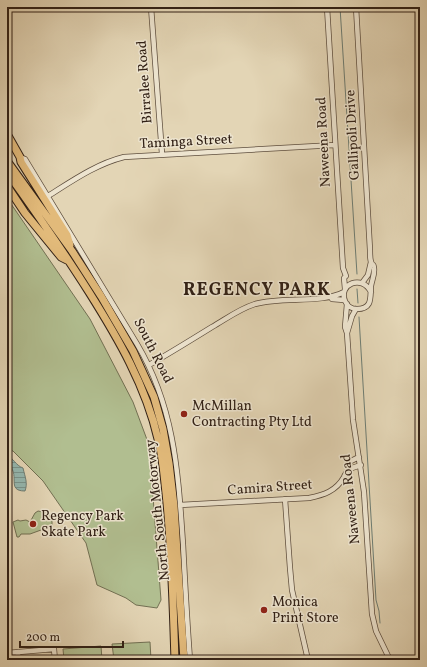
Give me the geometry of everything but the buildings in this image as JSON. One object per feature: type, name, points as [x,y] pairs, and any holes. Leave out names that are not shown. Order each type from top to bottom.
[{"type":"highway","name":"South Road","points":[[7,134],[20,157]]},
{"type":"highway","points":[[20,157],[21,162],[67,235],[72,251]]},
{"type":"highway","name":"North South Motorway","points":[[7,161],[72,251],[101,296],[133,351],[154,397],[163,429],[174,506],[184,660]]},
{"type":"highway","name":"North South Motorway","points":[[7,172],[70,262],[121,345],[138,377],[150,411],[158,440],[168,506],[172,566],[175,660]]},
{"type":"highway","points":[[7,186],[25,213],[60,257],[70,262]]},
{"type":"street","name":"Birralee Road","points":[[151,7],[162,154]]},
{"type":"street","name":"Naweena Road","points":[[327,7],[343,268],[346,276],[344,278],[345,291]]},
{"type":"street","name":"Gallipoli Drive","points":[[356,7],[371,262],[368,275],[362,283]]},
{"type":"street","name":"Taminga Street","points":[[48,196],[96,167],[109,161],[124,157],[335,145]]},
{"type":"street","name":"South Road","points":[[20,157],[25,159],[48,196],[149,365],[161,396],[171,431],[177,466],[190,660]]},
{"type":"street","name":"Gallipoli Drive","points":[[371,262],[374,266],[371,292]]},
{"type":"street","points":[[346,276],[354,282],[362,283],[369,288],[371,292],[371,300],[362,308],[356,309],[350,307],[346,302],[345,291],[347,286],[354,282]]},
{"type":"street","points":[[149,365],[234,314],[252,305],[266,301],[331,297],[345,291]]},
{"type":"street","points":[[331,297],[332,299],[346,302]]},
{"type":"street","name":"Naweena Road","points":[[346,302],[345,327],[347,333],[353,420],[364,492],[373,618],[376,631],[390,660]]},
{"type":"street","name":"Naweena Road","points":[[347,333],[352,316],[356,309]]},
{"type":"street","name":"Camira Street","points":[[180,504],[309,498],[329,493],[340,483],[349,469],[348,465],[351,460],[359,458]]},
{"type":"street","points":[[349,469],[361,465]]},
{"type":"street","points":[[286,499],[292,590],[308,660]]},
{"type":"street","points":[[7,653],[54,649],[55,660]]},
{"type":"street","points":[[18,652],[18,660]]},
{"type":"green space","points":[[7,198],[90,319],[133,402],[149,445],[161,600],[157,608],[136,605],[126,598],[97,585],[86,543],[43,481],[13,451],[7,449]]},
{"type":"green space","name":"Regency Park Skate Park","points":[[38,511],[48,513],[52,520],[52,526],[30,534],[21,534],[17,537],[13,522],[18,520],[26,520],[30,522],[35,513]]},
{"type":"green space","points":[[150,642],[151,660],[114,660],[112,644]]},
{"type":"green space","points":[[101,646],[102,660],[64,660],[63,649]]},
{"type":"water","points":[[7,456],[23,468],[26,483],[25,491],[19,490],[14,485],[13,472],[7,463]]},
{"type":"waterway","points":[[340,7],[357,274]]},
{"type":"waterway","points":[[357,289],[358,303]]},
{"type":"waterway","points":[[359,317],[376,600],[380,623]]},
{"type":"place","name":"McMillan Contracting Pty Ltd","points":[[184,414]]},
{"type":"place","name":"Regency Park Skate Park","points":[[33,524]]},
{"type":"place","name":"Monica Print Store","points":[[264,610]]},
{"type":"district","name":"REGENCY PARK","points":[[257,290]]}]
